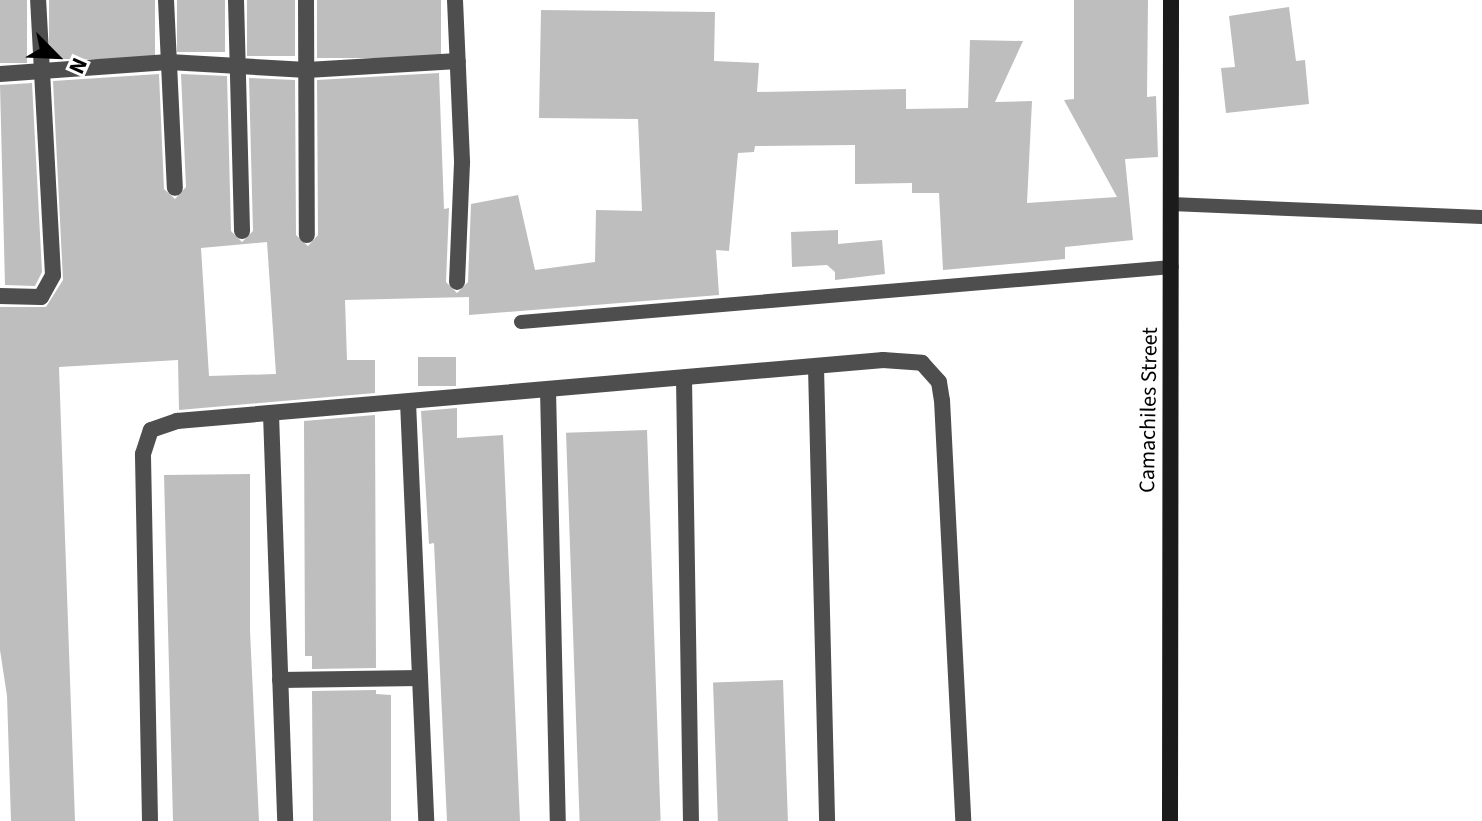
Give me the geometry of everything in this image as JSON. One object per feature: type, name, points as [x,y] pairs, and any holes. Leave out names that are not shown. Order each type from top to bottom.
[{"type":"street","points":[[0,296],[41,297],[53,275],[38,0]]},
{"type":"street","points":[[166,0],[175,188]]},
{"type":"street","points":[[236,0],[242,231]]},
{"type":"street","points":[[306,0],[307,235]]},
{"type":"street","points":[[455,0],[462,163],[457,282]]},
{"type":"street","name":"Camachiles Street","points":[[1170,821],[1171,0]]},
{"type":"street","points":[[0,74],[40,68],[169,62],[307,70],[458,61]]},
{"type":"street","points":[[150,821],[143,454],[151,430],[177,421],[883,360],[922,363],[939,382],[963,821]]},
{"type":"street","points":[[816,367],[827,821]]},
{"type":"street","points":[[684,378],[691,821]]},
{"type":"street","points":[[548,390],[558,821]]},
{"type":"street","points":[[408,402],[426,821]]},
{"type":"street","points":[[271,414],[285,821]]},
{"type":"street","points":[[280,680],[420,678]]},
{"type":"lane","points":[[1171,204],[1482,217]]},
{"type":"lane","points":[[521,322],[1172,267]]},
{"type":"building","points":[[0,0],[27,0],[27,63],[0,63]]},
{"type":"building","points":[[49,0],[155,0],[155,59],[49,59]]},
{"type":"building","points":[[177,0],[225,0],[225,52],[177,52]]},
{"type":"building","points":[[247,0],[295,0],[295,56],[247,56]]},
{"type":"building","points":[[317,0],[441,0],[441,58],[317,58]]},
{"type":"building","points":[[1074,0],[1148,0],[1147,97],[1156,96],[1158,157],[1125,159],[1133,240],[1065,247],[1065,259],[943,270],[939,193],[912,193],[912,183],[855,184],[855,145],[755,146],[754,152],[738,153],[729,251],[716,250],[719,295],[469,315],[469,297],[345,300],[347,360],[375,360],[375,393],[179,410],[178,360],[59,367],[75,821],[11,821],[7,696],[0,650],[0,307],[46,307],[63,280],[53,81],[159,74],[164,189],[175,199],[186,187],[181,74],[227,76],[231,231],[242,242],[253,231],[249,78],[295,80],[296,235],[308,246],[318,235],[317,80],[439,73],[444,209],[449,208],[446,282],[457,293],[468,282],[471,204],[518,195],[535,270],[595,262],[596,210],[642,211],[638,119],[539,118],[541,10],[715,12],[714,61],[759,63],[757,92],[906,89],[906,109],[968,108],[970,40],[1023,41],[995,102],[1032,101],[1027,203],[1117,197],[1064,100],[1074,99]],"holes":[[[267,242],[276,374],[209,376],[201,248]]]},
{"type":"building","points":[[1289,7],[1296,61],[1305,60],[1309,104],[1226,113],[1221,68],[1235,67],[1229,16]]},
{"type":"building","points":[[32,83],[42,272],[35,286],[5,285],[0,85]]},
{"type":"building","points":[[838,230],[838,244],[882,240],[885,274],[835,280],[835,272],[827,265],[792,267],[791,232]]},
{"type":"building","points":[[418,357],[456,357],[456,386],[418,386]]},
{"type":"building","points":[[457,408],[457,438],[503,435],[520,821],[447,821],[434,543],[429,544],[421,411]]},
{"type":"building","points":[[375,415],[376,668],[312,669],[312,656],[305,656],[304,421]]},
{"type":"building","points":[[647,430],[661,821],[580,821],[566,433]]},
{"type":"building","points":[[250,474],[250,631],[259,821],[173,821],[164,475]]},
{"type":"building","points":[[783,680],[788,821],[718,821],[713,682]]},
{"type":"building","points":[[376,690],[376,694],[391,695],[391,821],[313,821],[312,691]]}]
